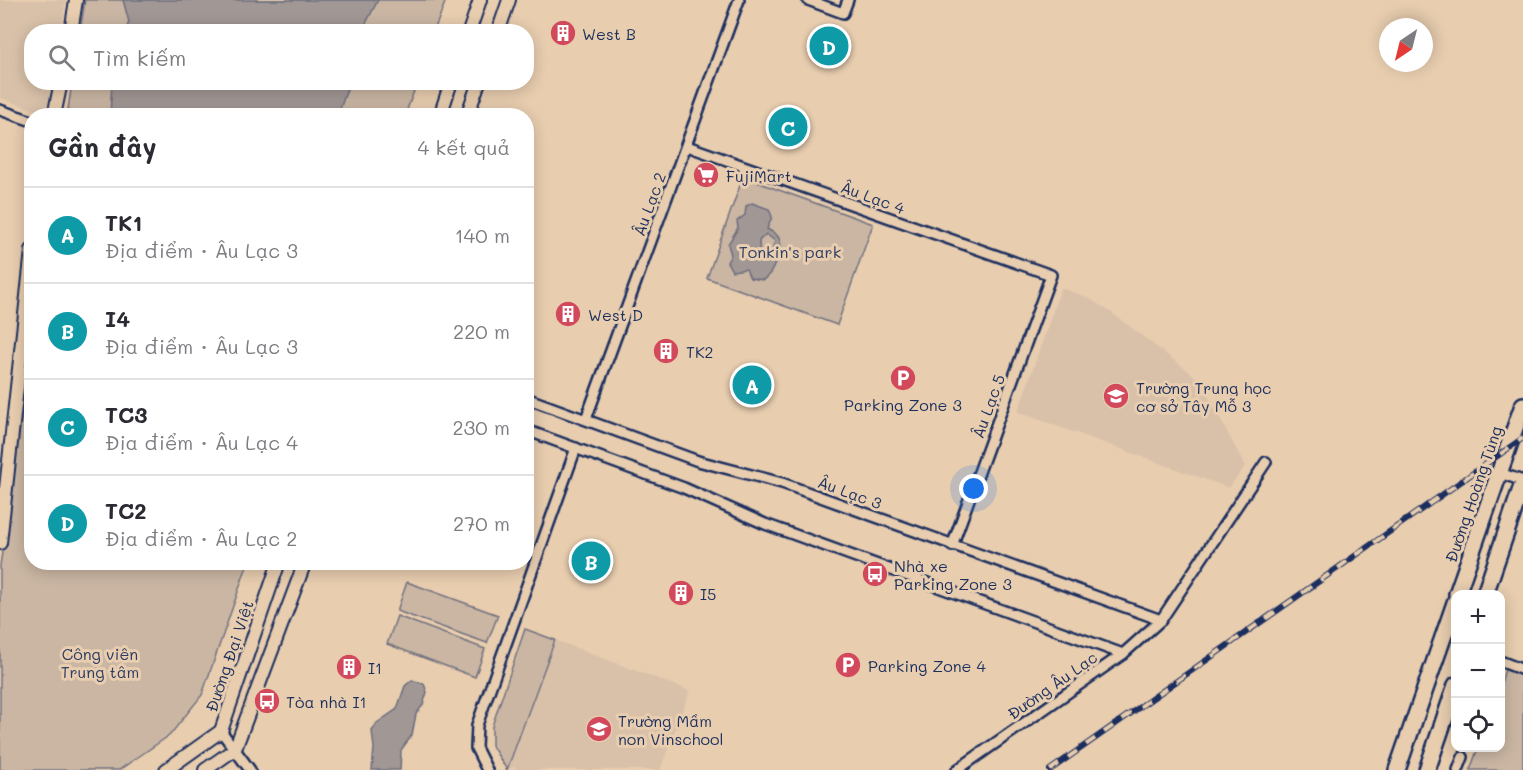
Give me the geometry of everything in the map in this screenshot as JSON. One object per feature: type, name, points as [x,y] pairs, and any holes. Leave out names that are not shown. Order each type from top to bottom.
[{"type":"main road","name":"Đường Hoàng Tùng","points":[[1458,590],[1523,405]]},
{"type":"main road","points":[[1486,590],[1523,482]]},
{"type":"main road","points":[[1397,770],[1451,612]]},
{"type":"main road","points":[[1427,770],[1451,698]]},
{"type":"main road","points":[[1407,743],[1434,751]]},
{"type":"street","points":[[72,24],[76,0]]},
{"type":"street","points":[[472,24],[480,0]]},
{"type":"street","points":[[501,24],[509,0]]},
{"type":"street","name":"Âu Lạc 2","points":[[586,419],[739,0]]},
{"type":"street","points":[[808,0],[843,13],[848,0]]},
{"type":"street","points":[[56,108],[59,90]]},
{"type":"street","points":[[443,108],[449,90]]},
{"type":"street","points":[[471,108],[476,90]]},
{"type":"street","points":[[0,110],[24,118]]},
{"type":"street","name":"Âu Lạc 4","points":[[687,146],[1051,275]]},
{"type":"street","name":"Âu Lạc 5","points":[[952,546],[1051,275]]},
{"type":"street","points":[[0,543],[24,323]]},
{"type":"street","name":"Âu Lạc 3","points":[[534,401],[698,461],[782,483],[1161,620]]},
{"type":"street","points":[[534,433],[684,488],[771,526],[1123,654]]},
{"type":"street","points":[[534,566],[576,448]]},
{"type":"street","name":"Đường Âu Lạc","points":[[957,770],[1123,654],[1161,620],[1266,462]]},
{"type":"street","points":[[1500,473],[1523,482]]},
{"type":"street","name":"Đường Đại Việt","points":[[166,770],[221,731],[276,570]]},
{"type":"street","points":[[205,770],[235,749],[302,570]]},
{"type":"street","points":[[487,770],[476,748],[477,725],[532,570]]},
{"type":"street","points":[[1505,663],[1523,670]]},
{"type":"street","points":[[221,731],[250,770]]},
{"type":"street","points":[[1458,770],[1463,757]]},
{"type":"shaded area","points":[[0,0],[66,0],[62,24],[24,24],[24,90],[53,90],[50,108],[29,108],[0,98]]},
{"type":"shaded area","points":[[123,0],[378,0],[366,24],[128,24]]},
{"type":"shaded area","points":[[112,90],[347,90],[340,108],[110,108]]},
{"type":"shaded area","points":[[752,203],[769,209],[772,217],[767,229],[779,238],[780,242],[776,260],[770,273],[763,280],[750,278],[746,269],[732,271],[727,262],[731,255],[728,244],[738,228],[737,221],[745,215],[746,206]],"holes":[[[766,234],[775,241],[770,257],[766,260],[760,257],[759,241]]]},
{"type":"shaded area","name":"Trường Trung học cơ sở Tây Mỗ 3","points":[[1061,288],[1087,297],[1112,313],[1200,380],[1245,466],[1229,488],[1018,412]]},
{"type":"shaded area","name":"Trường Mầm non Vinschool","points":[[555,640],[690,691],[660,770],[517,770],[514,767],[508,770]]},
{"type":"shaded area","points":[[412,680],[424,684],[427,692],[423,705],[416,714],[412,735],[401,750],[400,770],[372,770],[374,748],[372,731],[377,723],[397,709],[405,686]]},
{"type":"green space","points":[[85,0],[446,0],[437,24],[81,24]]},
{"type":"green space","points":[[71,90],[414,90],[408,108],[68,108]]},
{"type":"green space","name":"Tonkin's park","points":[[743,177],[873,224],[837,325],[707,278]]},
{"type":"green space","name":"Công viên Trung tâm","points":[[24,397],[24,570],[246,570],[202,695],[170,735],[119,770],[0,770],[0,566]]},
{"type":"green space","points":[[407,582],[498,615],[487,643],[397,611]]},
{"type":"green space","points":[[397,616],[485,649],[475,677],[387,644]]},
{"type":"green space","points":[[525,629],[555,640],[507,770],[492,746],[492,726]]},
{"type":"green space","points":[[1505,669],[1523,676],[1523,770],[1470,770],[1477,752],[1505,752]]},
{"type":"railway","points":[[1050,770],[1523,438]]},
{"type":"place","name":"West B","points":[[563,33]]},
{"type":"place","name":"TC2","points":[[829,46]]},
{"type":"place","name":"TC3","points":[[788,127]]},
{"type":"place","name":"FujiMart","points":[[706,175]]},
{"type":"place","name":"West D","points":[[568,314]]},
{"type":"place","name":"TK2","points":[[666,351]]},
{"type":"place","name":"Parking Zone 3","points":[[903,378]]},
{"type":"place","name":"TK1","points":[[752,385]]},
{"type":"place","name":"Trường Trung học cơ sở Tây Mỗ 3","points":[[1116,396]]},
{"type":"place","name":"I4","points":[[591,561]]},
{"type":"place","name":"Nhà xe Parking Zone 3","points":[[875,574]]},
{"type":"place","name":"I5","points":[[681,593]]},
{"type":"place","name":"Parking Zone 4","points":[[848,665]]},
{"type":"place","name":"I1","points":[[349,667]]},
{"type":"place","name":"Tòa nhà I1","points":[[267,701]]},
{"type":"place","name":"Trường Mầm non Vinschool","points":[[599,729]]}]
